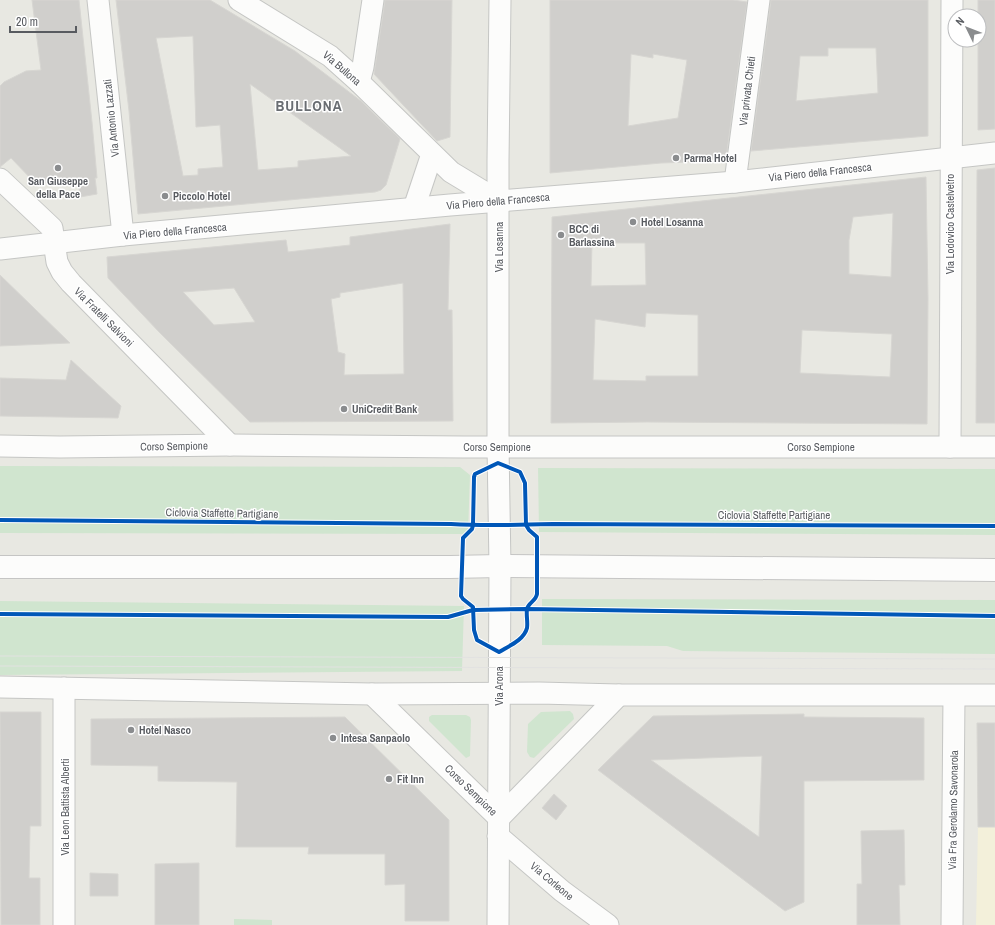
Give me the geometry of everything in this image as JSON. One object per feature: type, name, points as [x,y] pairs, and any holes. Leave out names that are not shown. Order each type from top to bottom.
[{"type":"main road","points":[[0,567],[450,568],[500,566],[995,570]]},
{"type":"street","name":"Via Antonio Lazzati","points":[[98,0],[123,235]]},
{"type":"street","name":"Via Bullona","points":[[239,0],[330,56],[451,172],[499,201]]},
{"type":"street","points":[[358,82],[363,67],[373,0]]},
{"type":"street","name":"Via Losanna","points":[[498,446],[500,0]]},
{"type":"street","name":"Via privata Chieti","points":[[735,182],[759,0]]},
{"type":"street","name":"Via Lodovico Castelvetro","points":[[950,447],[950,158],[952,0]]},
{"type":"street","name":"Via Piero della Francesca","points":[[0,249],[123,235],[414,208],[735,182],[995,153]]},
{"type":"street","points":[[414,208],[432,154]]},
{"type":"street","name":"Via Fratelli Salvioni","points":[[0,179],[52,228],[57,262],[62,272],[71,283],[230,445]]},
{"type":"street","name":"Corso Sempione","points":[[0,446],[60,447],[230,445],[464,447],[995,447]]},
{"type":"street","name":"Via Arona","points":[[498,446],[500,566],[498,925]]},
{"type":"street","points":[[0,686],[372,694],[499,693],[619,695],[995,695]]},
{"type":"street","name":"Via Leon Battista Alberti","points":[[64,688],[64,925]]},
{"type":"street","name":"Corso Sempione","points":[[372,694],[499,827],[619,695]]},
{"type":"street","name":"Via Fra Gerolamo Savonarola","points":[[952,925],[954,696]]},
{"type":"street","name":"Via Corleone","points":[[499,827],[562,891],[608,925]]},
{"type":"shaded area","points":[[977,723],[995,723],[995,925],[976,925],[978,827]]},
{"type":"green space","points":[[0,466],[460,467],[470,475],[468,534],[0,533]]},
{"type":"green space","points":[[538,468],[995,469],[995,535],[539,532]]},
{"type":"green space","points":[[542,599],[995,600],[995,654],[683,651],[667,646],[542,645]]},
{"type":"green space","points":[[0,601],[464,606],[462,671],[0,675]]},
{"type":"green space","points":[[570,711],[573,714],[574,719],[534,758],[530,757],[527,752],[528,724],[541,712]]},
{"type":"green space","points":[[432,715],[466,715],[470,717],[470,756],[466,758],[429,721],[429,717]]},
{"type":"green space","points":[[234,919],[272,920],[272,925],[234,925]]},
{"type":"building","points":[[32,0],[79,0],[92,122],[97,194],[80,197],[78,180],[36,184],[11,158],[0,167],[0,86],[4,82],[26,71],[41,70]]},
{"type":"building","points":[[116,0],[210,0],[295,51],[361,101],[400,139],[386,185],[381,190],[375,192],[138,214],[129,111]],"holes":[[[193,36],[196,127],[220,125],[223,167],[198,169],[198,175],[183,176],[156,38]],[[250,84],[351,156],[298,161],[298,167],[258,170]]]},
{"type":"building","points":[[385,0],[452,0],[450,137],[437,141],[374,74]]},
{"type":"building","points":[[550,0],[733,0],[747,2],[726,158],[550,173]],"holes":[[[631,54],[653,58],[653,54],[687,60],[678,118],[628,126]]]},
{"type":"building","points":[[771,0],[928,0],[928,136],[751,151]],"holes":[[[828,48],[876,48],[878,93],[796,101],[800,56],[828,56]]]},
{"type":"building","points":[[978,0],[995,0],[995,129],[978,130],[978,48],[987,48],[987,8],[978,8]]},
{"type":"building","points":[[995,168],[995,423],[976,423],[977,170]]},
{"type":"building","points":[[926,177],[928,298],[927,424],[646,422],[551,423],[552,217]],"holes":[[[893,213],[891,277],[849,274],[849,240],[853,217]],[[592,243],[645,243],[646,285],[591,286]],[[646,313],[698,315],[698,376],[646,376],[646,381],[593,380],[595,319],[645,327]],[[802,330],[892,334],[890,377],[800,373]]]},
{"type":"building","points":[[450,224],[448,310],[452,310],[453,421],[250,422],[160,333],[108,278],[107,257],[286,240],[288,252],[350,245],[350,237]],"holes":[[[403,283],[404,374],[344,375],[345,354],[338,352],[331,299],[340,297],[340,293]],[[234,288],[255,322],[214,325],[183,292]]]},
{"type":"building","points":[[0,275],[70,343],[0,346]]},
{"type":"building","points":[[71,360],[121,406],[118,418],[0,416],[0,378],[66,380]]},
{"type":"building","points":[[0,712],[41,712],[41,826],[30,826],[29,878],[40,878],[40,925],[1,925]]},
{"type":"building","points":[[804,714],[804,717],[924,718],[924,780],[804,781],[804,902],[785,911],[598,770],[653,716]],"holes":[[[762,756],[759,837],[651,760]]]},
{"type":"building","points":[[345,717],[449,820],[449,921],[405,921],[405,884],[385,885],[385,854],[308,854],[309,847],[236,847],[237,782],[158,781],[158,766],[91,765],[91,719]]},
{"type":"building","points":[[977,723],[995,723],[995,827],[978,827]]},
{"type":"building","points":[[554,794],[567,806],[556,820],[542,808]]},
{"type":"building","points":[[904,830],[905,885],[899,885],[900,925],[857,925],[857,884],[862,884],[861,831]]},
{"type":"building","points":[[199,863],[199,925],[155,925],[155,864]]},
{"type":"building","points":[[90,873],[118,874],[118,896],[90,896]]},
{"type":"tram line","points":[[0,656],[995,659]]},
{"type":"tram line","points":[[0,666],[995,669]]},
{"type":"cycle path","points":[[498,463],[520,472],[525,483],[526,525],[537,537],[537,594],[527,609],[527,628],[523,636],[499,652],[477,640],[474,630],[473,607],[461,596],[463,538],[472,529],[473,525],[474,477],[475,474],[498,463]]},
{"type":"cycle path","name":"Ciclovia Staffette Partigiane","points":[[0,520],[489,525],[995,526]]},
{"type":"cycle path","points":[[0,614],[448,617],[473,610],[527,609],[995,616]]},
{"type":"place","name":"Parma Hotel","points":[[676,158]]},
{"type":"place","name":"San Giuseppe della Pace","points":[[58,168]]},
{"type":"place","name":"Piccolo Hotel","points":[[165,196]]},
{"type":"place","name":"Hotel Losanna","points":[[633,222]]},
{"type":"place","name":"BCC di Barlassina","points":[[561,235]]},
{"type":"place","name":"UniCredit Bank","points":[[344,409]]},
{"type":"place","name":"Hotel Nasco","points":[[131,730]]},
{"type":"place","name":"Intesa Sanpaolo","points":[[333,738]]},
{"type":"place","name":"Fit Inn","points":[[389,779]]},
{"type":"district","name":"BULLONA","points":[[309,105]]}]
